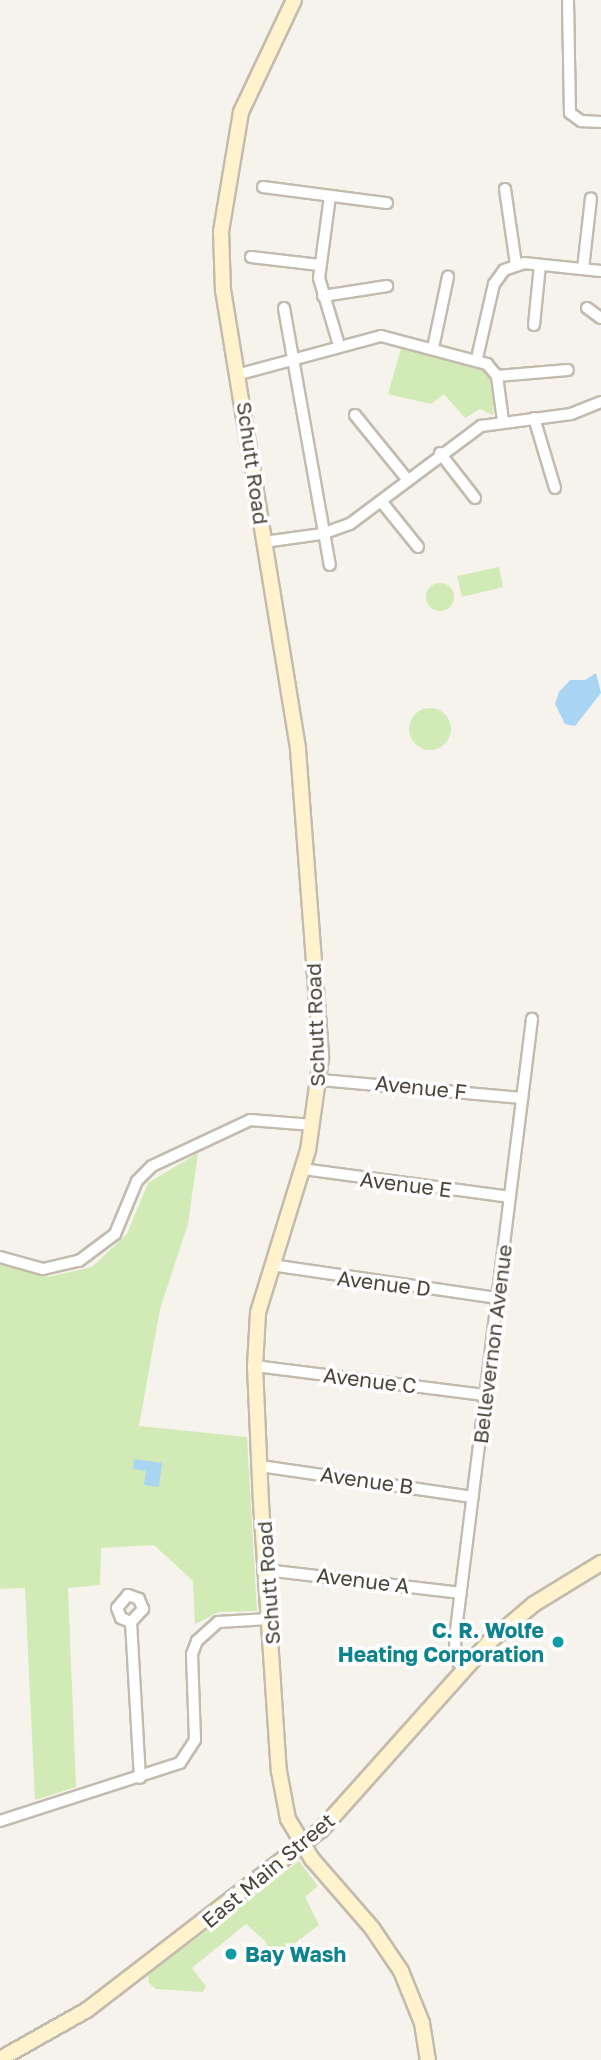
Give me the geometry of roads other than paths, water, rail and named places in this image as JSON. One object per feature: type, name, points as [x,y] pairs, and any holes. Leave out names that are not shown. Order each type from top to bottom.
[{"type":"street","name":"Schutt Road","points":[[294,0],[247,95],[223,202],[223,290],[240,374],[298,749],[319,1014],[320,1080],[313,1125],[303,1169],[258,1313],[255,1366],[269,1619],[282,1797],[302,1844],[396,1962],[414,1998],[428,2060]]},
{"type":"street","points":[[568,0],[570,113],[581,121],[601,122]]},
{"type":"street","points":[[263,187],[387,202]]},
{"type":"street","points":[[505,189],[516,264]]},
{"type":"street","points":[[330,196],[320,265],[323,296],[339,345]]},
{"type":"street","points":[[583,269],[591,198]]},
{"type":"street","points":[[251,257],[320,265]]},
{"type":"street","points":[[477,358],[494,284],[504,270],[516,264],[601,271]]},
{"type":"street","points":[[534,324],[540,265]]},
{"type":"street","points":[[433,348],[448,277]]},
{"type":"street","points":[[323,296],[387,286]]},
{"type":"street","points":[[284,308],[305,447],[330,565]]},
{"type":"street","points":[[587,308],[601,318]]},
{"type":"street","points":[[240,374],[294,361],[339,345],[381,336],[477,358],[497,376],[503,421]]},
{"type":"street","points":[[497,376],[568,370]]},
{"type":"street","points":[[264,542],[322,534],[351,524],[440,453],[481,426],[571,414],[601,402]]},
{"type":"street","points":[[355,415],[407,479]]},
{"type":"street","points":[[534,418],[555,488]]},
{"type":"street","points":[[440,453],[475,498]]},
{"type":"street","points":[[381,500],[418,547]]},
{"type":"street","name":"Bellevernon Avenue","points":[[462,1668],[455,1652],[461,1593],[532,1019]]},
{"type":"street","name":"Avenue F","points":[[320,1080],[522,1098]]},
{"type":"street","points":[[0,1256],[43,1269],[79,1262],[115,1234],[137,1181],[152,1166],[250,1120],[313,1125]]},
{"type":"street","name":"Avenue E","points":[[303,1169],[509,1197]]},
{"type":"street","name":"Avenue D","points":[[271,1265],[497,1297]]},
{"type":"street","name":"Avenue C","points":[[255,1366],[485,1395]]},
{"type":"street","name":"Avenue B","points":[[260,1466],[474,1497]]},
{"type":"street","name":"East Main Street","points":[[0,2059],[96,2004],[302,1844],[349,1800],[462,1668],[534,1604],[601,1563]]},
{"type":"street","name":"Avenue A","points":[[266,1570],[461,1593]]},
{"type":"street","points":[[0,1821],[180,1763],[193,1747],[192,1654],[200,1636],[218,1622],[269,1619]]},
{"type":"street","points":[[131,1622],[140,1777]]},
{"type":"water","points":[[596,673],[601,693],[575,726],[565,724],[555,704],[559,692],[570,680],[585,680]]},
{"type":"water","points":[[134,1459],[162,1463],[159,1487],[144,1485],[146,1471],[133,1469]]},
{"type":"place","name":"C. R. Wolfe Heating Corporation","points":[[558,1642]]},
{"type":"place","name":"Bay Wash","points":[[231,1954]]}]
